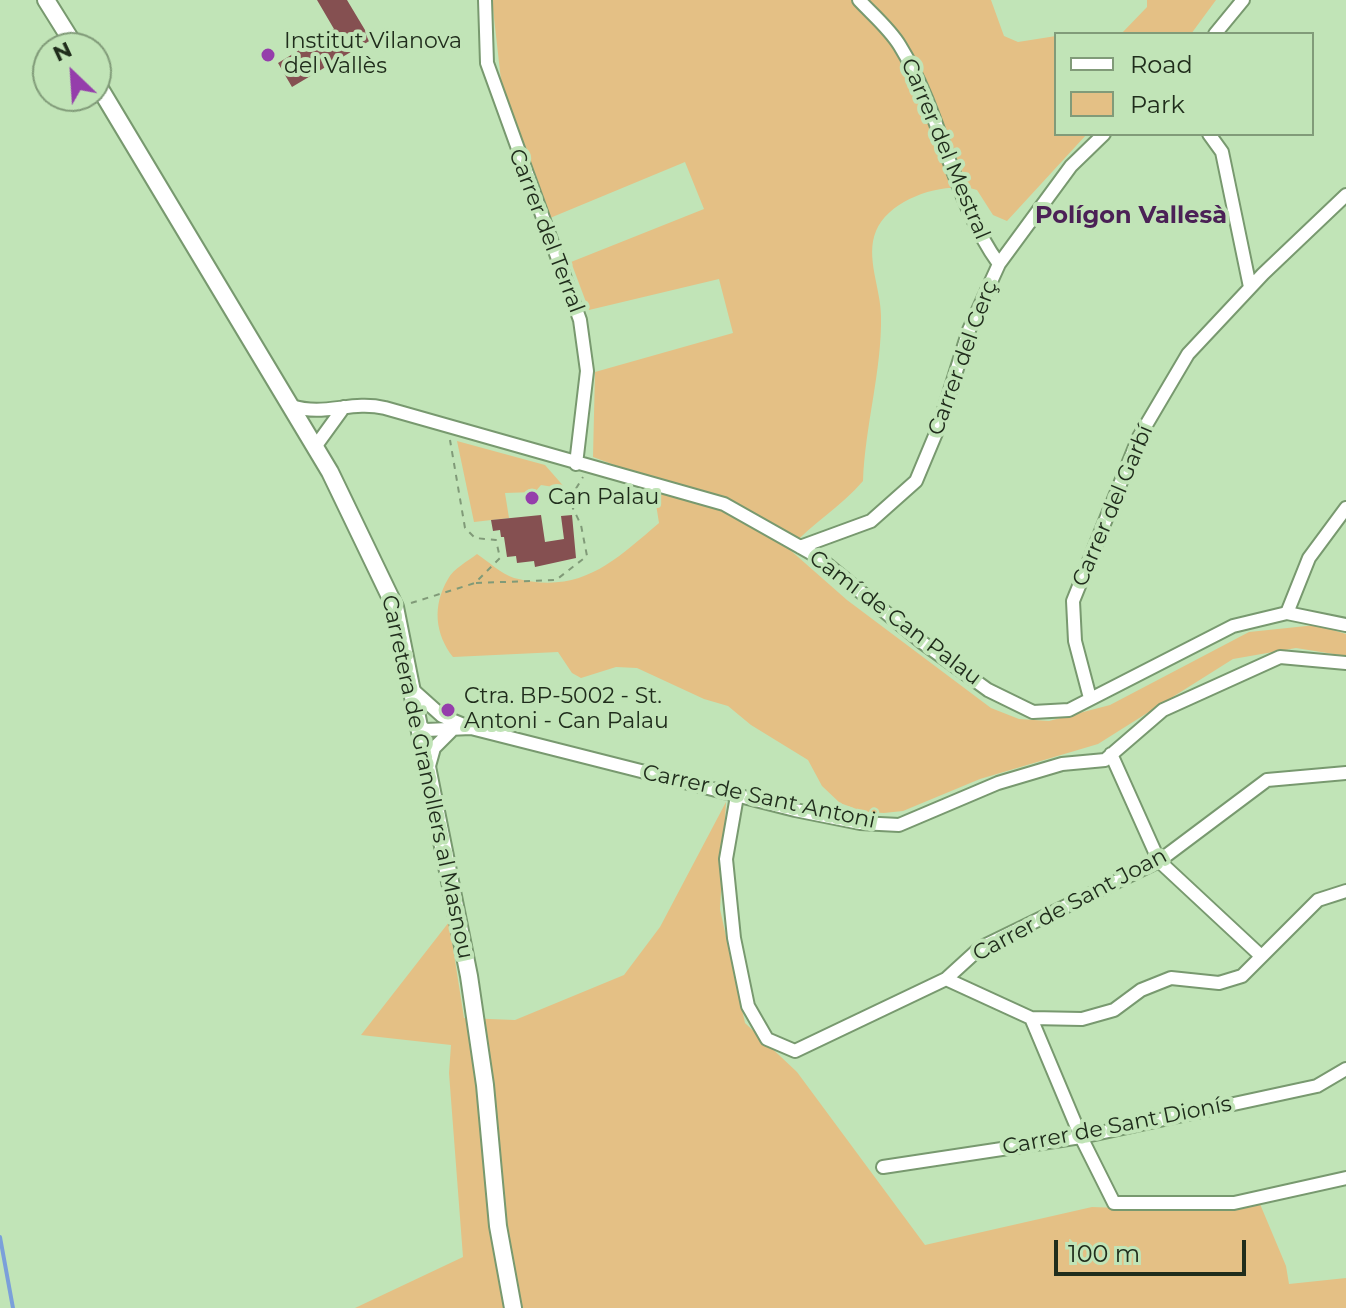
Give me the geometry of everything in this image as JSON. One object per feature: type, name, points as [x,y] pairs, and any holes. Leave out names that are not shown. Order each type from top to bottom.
[{"type":"main road","points":[[46,0],[66,32]]},
{"type":"main road","name":"Carretera de Granollers al Masnou","points":[[112,109],[315,447],[378,567],[395,607],[429,766],[471,992],[485,1085],[498,1226],[513,1308]]},
{"type":"street","name":"Carrer del Terral","points":[[485,0],[487,63],[580,320],[587,371],[582,466]]},
{"type":"street","name":"Carrer del Mestral","points":[[859,0],[899,44],[946,147],[977,234],[999,264]]},
{"type":"street","points":[[1217,32],[1243,0]]},
{"type":"street","name":"Carrer del Cerç","points":[[800,547],[871,521],[916,481],[939,426],[969,330],[999,264],[1071,166],[1102,136]]},
{"type":"street","points":[[1210,136],[1222,152],[1250,287]]},
{"type":"street","name":"Carrer del Garbí","points":[[1090,698],[1075,641],[1073,601],[1139,437],[1188,354],[1250,287],[1346,195]]},
{"type":"street","name":"Camí de Can Palau","points":[[291,406],[320,413],[363,403],[724,504],[818,557],[923,643],[988,690],[1033,712],[1069,710],[1233,626],[1287,613],[1346,625]]},
{"type":"street","points":[[315,447],[344,407]]},
{"type":"street","points":[[1287,613],[1309,558],[1346,508]]},
{"type":"street","name":"Carrer de Sant Antoni","points":[[413,690],[442,716],[471,728],[737,796],[860,823],[899,825],[998,783],[1062,764],[1105,760],[1163,710],[1280,657],[1346,663]]},
{"type":"street","points":[[421,727],[433,717],[442,716]]},
{"type":"street","name":"Carrer de Sant Antoni","points":[[421,727],[426,730],[471,728]]},
{"type":"street","points":[[429,766],[434,748],[452,730]]},
{"type":"street","points":[[1111,754],[1159,861],[1260,955]]},
{"type":"street","name":"Carrer de Sant Joan","points":[[737,796],[726,859],[734,938],[748,1006],[767,1039],[795,1051],[946,979],[980,948],[1159,861],[1267,780],[1346,773]]},
{"type":"street","points":[[946,979],[1031,1018],[1082,1019],[1114,1010],[1141,990],[1171,978],[1219,983],[1242,976],[1318,900],[1346,891]]},
{"type":"street","points":[[1031,1018],[1081,1137],[1114,1203],[1234,1203],[1346,1178]]},
{"type":"street","name":"Carrer de Sant Dionís","points":[[883,1167],[1081,1137],[1317,1086],[1346,1069]]},
{"type":"path","points":[[449,427],[465,528],[475,538],[496,540],[500,558],[475,583]]},
{"type":"path","points":[[395,607],[475,583],[556,580],[587,556],[581,525],[569,500],[582,466]]},
{"type":"green space","points":[[492,0],[991,0],[1004,36],[1018,42],[1054,36],[1054,136],[1085,136],[1007,221],[993,215],[977,190],[964,188],[935,190],[920,195],[893,209],[883,219],[876,231],[872,251],[881,336],[863,481],[789,549],[847,600],[991,708],[1019,719],[1049,721],[1110,705],[1249,632],[1316,625],[1346,634],[1346,656],[1296,648],[1233,659],[1098,744],[980,779],[903,811],[884,813],[865,812],[840,803],[822,786],[808,760],[751,725],[728,706],[704,699],[637,668],[616,667],[581,678],[572,673],[558,652],[453,657],[439,629],[440,599],[450,575],[477,554],[514,578],[537,582],[576,579],[610,562],[659,523],[652,479],[593,457],[595,372],[733,333],[719,279],[589,310],[571,262],[704,209],[685,162],[550,218],[502,89]]},
{"type":"green space","points":[[1147,0],[1216,0],[1192,32],[1123,32],[1147,7]]},
{"type":"green space","points":[[457,441],[545,465],[566,489],[541,485],[535,492],[505,493],[509,518],[474,522]]},
{"type":"green space","points":[[726,802],[720,909],[745,1023],[797,1072],[925,1245],[1092,1207],[1206,1211],[1260,1204],[1286,1266],[1289,1284],[1346,1278],[1346,1308],[355,1308],[463,1257],[449,1073],[451,1045],[361,1035],[449,922],[464,1018],[515,1020],[624,975],[660,927]]},
{"type":"building","points":[[317,0],[347,0],[371,40],[292,87],[278,63],[334,29]]},
{"type":"building","points":[[541,515],[545,542],[564,539],[561,516],[572,515],[576,558],[535,567],[534,561],[517,563],[516,556],[507,557],[504,537],[501,537],[500,530],[493,531],[491,520]]},
{"type":"waterway","points":[[0,1237],[13,1308]]},
{"type":"place","name":"Institut Vilanova del Vallès","points":[[268,55]]},
{"type":"place","name":"Can Palau","points":[[532,498]]},
{"type":"place","name":"Ctra. BP-5002 - St. Antoni - Can Palau","points":[[448,710]]},
{"type":"district","name":"Polígon Vallesà","points":[[1131,216]]}]
